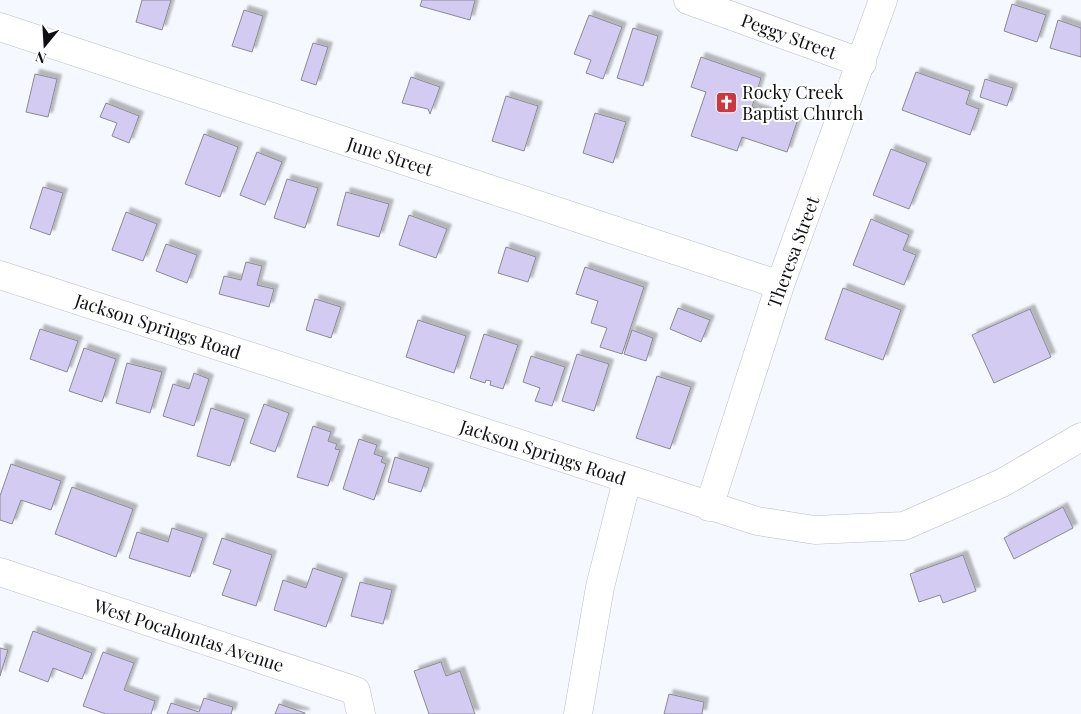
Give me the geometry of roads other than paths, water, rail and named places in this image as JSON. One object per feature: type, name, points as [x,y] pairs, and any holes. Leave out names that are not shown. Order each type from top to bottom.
[{"type":"street","name":"Peggy Street","points":[[688,0],[862,63]]},
{"type":"street","name":"Theresa Street","points":[[709,506],[780,285],[862,63],[883,0]]},
{"type":"street","name":"June Street","points":[[0,27],[780,285]]},
{"type":"street","name":"Jackson Springs Road","points":[[0,275],[709,506],[757,521],[815,530],[904,526],[1002,483],[1081,437]]},
{"type":"street","points":[[578,714],[600,587],[627,480]]},
{"type":"street","name":"West Pocahontas Avenue","points":[[0,572],[356,691],[360,714]]},
{"type":"place","name":"Rocky Creek Baptist Church","points":[[726,102]]}]
